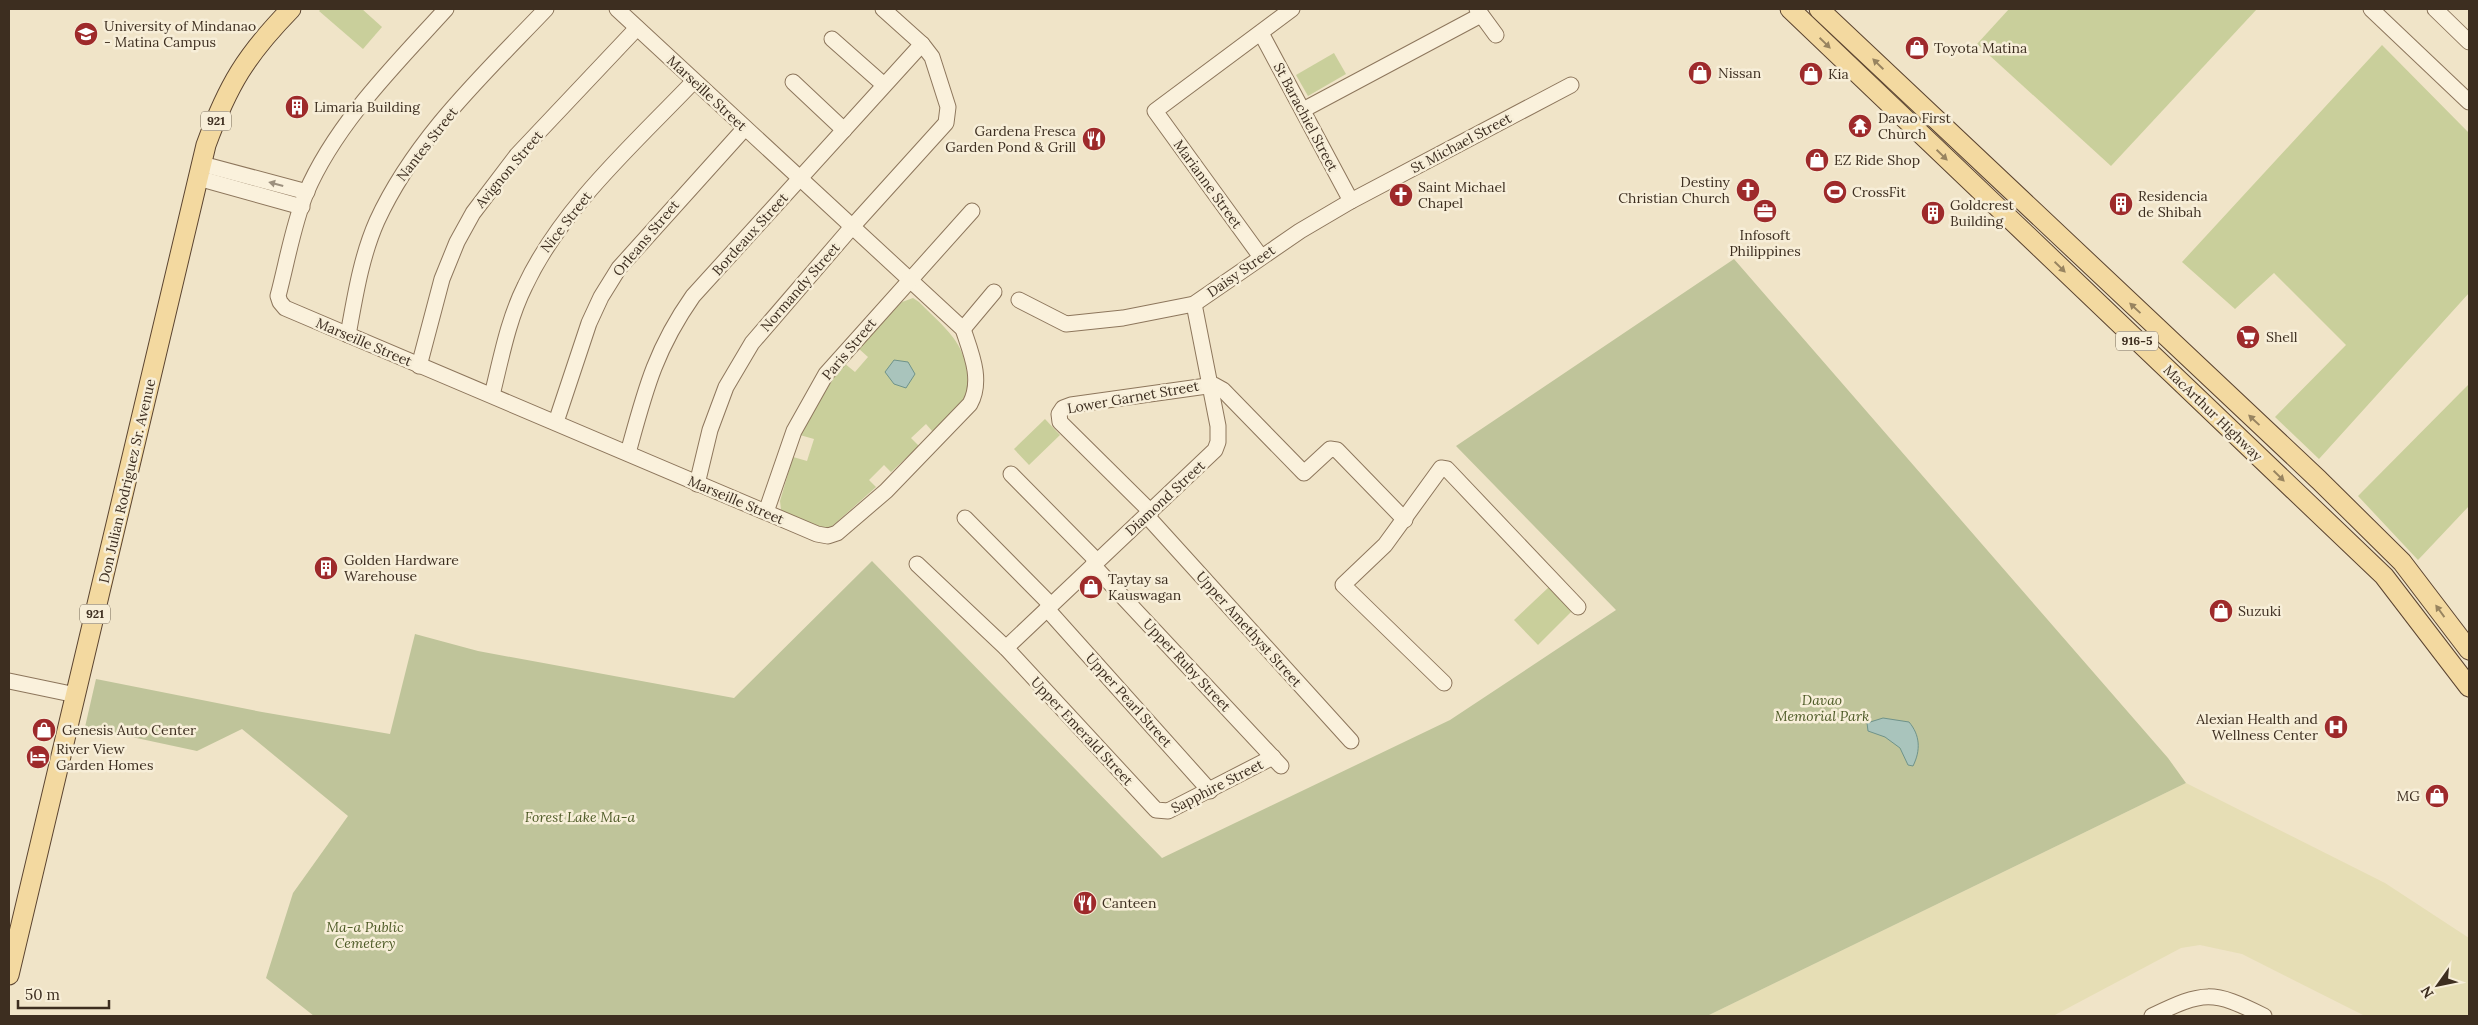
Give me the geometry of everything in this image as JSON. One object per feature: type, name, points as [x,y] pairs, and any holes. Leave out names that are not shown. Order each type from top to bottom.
[{"type":"main road","name":"Don Julian Rodriguez Sr. Avenue","points":[[9,975],[200,171],[222,104],[232,83],[264,36],[291,9]]},
{"type":"main road","name":"MacArthur Highway","points":[[1790,9],[2384,576],[2469,687]]},
{"type":"main road","name":"MacArthur Highway","points":[[1819,9],[2208,378],[2319,480],[2402,562],[2469,650]]},
{"type":"main road","points":[[1890,105],[1904,90]]},
{"type":"main road","points":[[1999,209],[2013,193]]},
{"type":"main road","points":[[2193,394],[2208,378]]},
{"type":"street","name":"Marseille Street","points":[[446,9],[351,119],[304,200],[278,296],[280,302],[285,308],[419,366],[556,422],[817,534],[828,536],[847,526],[886,492],[970,404],[975,394],[977,383],[975,368],[962,329],[616,9]]},
{"type":"street","points":[[883,9],[922,44]]},
{"type":"street","points":[[1261,33],[1292,9]]},
{"type":"street","points":[[2371,9],[2469,102]]},
{"type":"street","name":"Nantes Street","points":[[348,335],[359,277],[373,232],[396,183],[426,140],[541,10]]},
{"type":"street","points":[[2441,11],[2469,42]]},
{"type":"street","points":[[1303,110],[1479,12],[1496,35]]},
{"type":"street","name":"Avignon Street","points":[[419,366],[442,279],[457,242],[473,213],[517,155],[637,28]]},
{"type":"street","name":"St Barachiel Street","points":[[1261,33],[1351,201]]},
{"type":"street","name":"Marianne Street","points":[[1261,33],[1154,111],[1261,257]]},
{"type":"street","points":[[832,38],[884,86]]},
{"type":"street","name":"Bordeaux Street","points":[[628,453],[648,381],[673,324],[693,296],[922,44]]},
{"type":"street","name":"Normandy Street","points":[[697,484],[710,430],[726,387],[752,343],[851,228],[942,129],[948,116],[948,107],[936,64],[922,44]]},
{"type":"street","name":"Nice Street","points":[[492,395],[511,321],[524,287],[542,253],[578,204],[694,80]]},
{"type":"street","points":[[793,82],[844,130]]},
{"type":"street","name":"St Michael Street","points":[[1351,201],[1571,85]]},
{"type":"street","name":"Orleans Street","points":[[556,422],[589,323],[601,297],[618,268],[745,128]]},
{"type":"street","points":[[200,171],[304,200]]},
{"type":"street","name":"Daisy Street","points":[[1019,300],[1066,324],[1123,318],[1194,304],[1300,230],[1351,201]]},
{"type":"street","name":"Paris Street","points":[[766,512],[794,431],[814,393],[842,355],[972,211]]},
{"type":"street","points":[[962,329],[994,292]]},
{"type":"street","name":"Diamond Street","points":[[1006,648],[1215,450],[1218,442],[1218,426],[1194,304]]},
{"type":"street","points":[[1210,384],[1223,390],[1304,473],[1330,449],[1337,450],[1405,520]]},
{"type":"street","name":"Lower Garnet Street","points":[[1059,414],[1063,408],[1072,405],[1210,384]]},
{"type":"street","name":"Upper Amethyst Street","points":[[1059,414],[1063,425],[1149,514],[1351,741]]},
{"type":"street","points":[[1444,683],[1343,585],[1377,553],[1405,520],[1439,470],[1445,467],[1578,607]]},
{"type":"street","name":"Upper Ruby Street","points":[[1011,474],[1277,762]]},
{"type":"street","name":"Upper Pearl Street","points":[[965,518],[1049,607],[1210,791]]},
{"type":"street","name":"Upper Emerald Street","points":[[917,564],[1006,648],[1152,807],[1160,812]]},
{"type":"street","points":[[9,681],[76,695]]},
{"type":"street","name":"Sapphire Street","points":[[1160,812],[1168,811],[1277,762]]},
{"type":"street","points":[[2152,1016],[2188,999],[2204,996],[2233,1000],[2264,1016]]},
{"type":"shaded area","points":[[2186,783],[2385,883],[2469,938],[2469,1016],[2365,1016],[2242,954],[2200,945],[2181,948],[2053,1016],[1707,1016]]},
{"type":"green space","points":[[321,9],[362,9],[382,27],[363,49],[319,11]]},
{"type":"green space","points":[[2009,9],[2257,9],[2111,166],[1977,44]]},
{"type":"green space","points":[[2382,45],[2469,133],[2469,293],[2319,459],[2275,417],[2346,345],[2274,273],[2235,309],[2182,262]]},
{"type":"green space","points":[[1334,53],[1346,74],[1308,96],[1296,75]]},
{"type":"green space","name":"Davao Memorial Park","points":[[1734,259],[2168,758],[2186,783],[1707,1016],[314,1016],[266,978],[293,893],[348,816],[242,729],[197,751],[85,727],[96,679],[262,712],[390,734],[415,634],[478,651],[734,698],[872,561],[1162,858],[1450,720],[1616,610],[1456,446]]},
{"type":"green space","points":[[913,298],[942,324],[963,354],[968,381],[968,399],[933,432],[926,424],[911,438],[919,446],[891,472],[884,465],[869,480],[876,487],[830,528],[824,529],[784,512],[781,510],[780,501],[793,457],[807,461],[814,439],[800,435],[816,398],[844,363],[855,372],[868,357],[858,348],[902,302]]},
{"type":"green space","points":[[2469,384],[2469,506],[2418,560],[2358,496]]},
{"type":"green space","points":[[1045,419],[1060,435],[1029,465],[1014,449]]},
{"type":"green space","points":[[1549,587],[1572,611],[1538,645],[1514,620]]},
{"type":"water","points":[[894,360],[908,362],[915,374],[906,388],[894,384],[885,372]]},
{"type":"water","points":[[1883,718],[1909,722],[1913,727],[1917,737],[1918,748],[1913,766],[1908,765],[1900,748],[1885,737],[1868,731],[1867,723]]},
{"type":"place","name":"University of Mindanao - Matina Campus","points":[[86,34]]},
{"type":"place","name":"Toyota Matina","points":[[1917,48]]},
{"type":"place","name":"Nissan","points":[[1700,73]]},
{"type":"place","name":"Kia","points":[[1811,74]]},
{"type":"place","name":"Limaria Building","points":[[297,107]]},
{"type":"place","name":"Davao First Church","points":[[1860,126]]},
{"type":"place","name":"Gardena Fresca Garden Pond & Grill","points":[[1094,139]]},
{"type":"place","name":"EZ Ride Shop","points":[[1817,160]]},
{"type":"place","name":"Destiny Christian Church","points":[[1748,190]]},
{"type":"place","name":"CrossFit","points":[[1835,192]]},
{"type":"place","name":"Saint Michael Chapel","points":[[1401,195]]},
{"type":"place","name":"Residencia de Shibah","points":[[2121,204]]},
{"type":"place","name":"Infosoft Philippines","points":[[1765,211]]},
{"type":"place","name":"Goldcrest Building","points":[[1933,213]]},
{"type":"place","name":"Shell","points":[[2248,337]]},
{"type":"place","name":"Golden Hardware Warehouse","points":[[326,568]]},
{"type":"place","name":"Taytay sa Kauswagan","points":[[1091,587]]},
{"type":"place","name":"Suzuki","points":[[2221,611]]},
{"type":"place","name":"Alexian Health and Wellness Center","points":[[2336,727]]},
{"type":"place","name":"Genesis Auto Center","points":[[44,730]]},
{"type":"place","name":"River View Garden Homes","points":[[38,757]]},
{"type":"place","name":"MG","points":[[2437,796]]},
{"type":"place","name":"Canteen","points":[[1085,903]]},
{"type":"park label","name":"Forest Lake Ma-a","points":[[580,817]]},
{"type":"park label","name":"Ma-a Public Cemetery","points":[[365,936]]}]
